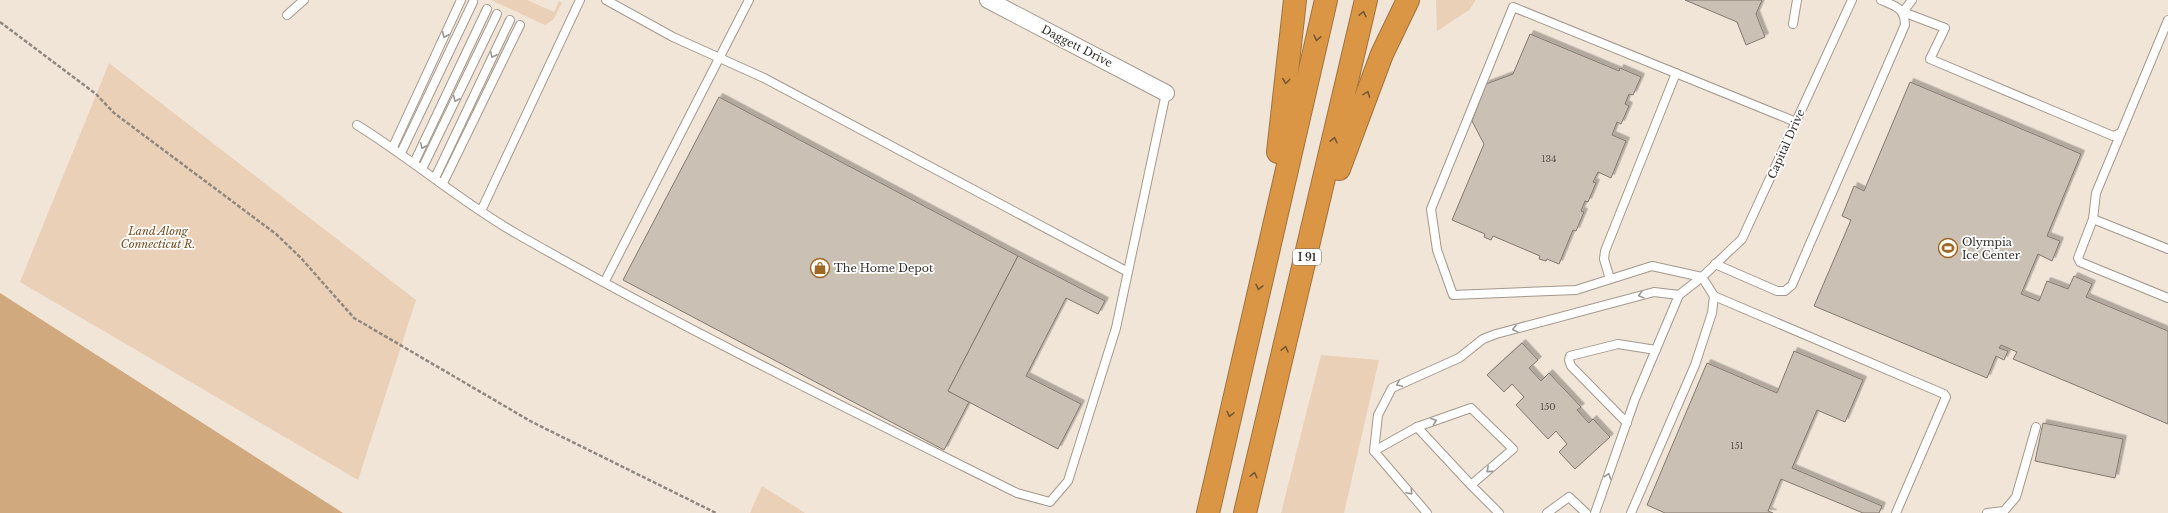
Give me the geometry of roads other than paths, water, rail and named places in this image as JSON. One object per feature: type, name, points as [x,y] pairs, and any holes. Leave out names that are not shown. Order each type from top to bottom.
[{"type":"highway","points":[[1264,267],[1295,0]]},
{"type":"highway","points":[[1208,513],[1326,0]]},
{"type":"highway","name":"I 91","points":[[1245,513],[1366,0]]},
{"type":"highway","points":[[1305,262],[1374,76],[1408,0]]},
{"type":"street","name":"Daggett Drive","points":[[988,0],[1166,93]]},
{"type":"lane","points":[[287,15],[304,0]]},
{"type":"lane","points":[[393,147],[461,0]]},
{"type":"lane","points":[[481,211],[580,0]]},
{"type":"lane","points":[[606,0],[673,37],[718,59],[764,78],[1128,272]]},
{"type":"lane","points":[[605,282],[749,0]]},
{"type":"lane","points":[[1794,24],[1797,0]]},
{"type":"lane","name":"Capital Drive","points":[[1679,295],[1702,277],[1742,239],[1852,0]]},
{"type":"lane","points":[[1881,0],[1900,8],[1903,12],[1945,28],[1930,59],[2102,133],[2113,136],[2121,133]]},
{"type":"lane","points":[[1715,264],[1777,291],[1785,291],[1792,285],[1905,25],[1903,12],[1912,0]]},
{"type":"lane","points":[[401,153],[473,2]]},
{"type":"lane","points":[[1796,122],[1513,7],[1431,209],[1437,250],[1453,295],[1576,290],[1652,266],[1702,277],[1714,296],[1944,394],[1946,397],[1896,513]]},
{"type":"lane","points":[[414,163],[487,9]]},
{"type":"lane","points":[[422,169],[497,14]]},
{"type":"lane","points":[[435,178],[510,20]]},
{"type":"lane","points":[[2168,20],[2096,193],[2093,219],[2078,258],[2080,262],[2168,298]]},
{"type":"lane","points":[[443,183],[520,25]]},
{"type":"lane","points":[[1610,279],[1605,266],[1605,250],[1676,73]]},
{"type":"lane","points":[[357,124],[393,147],[481,211],[517,234],[732,350],[1017,493],[1050,502],[1068,481],[1116,328],[1166,93]]},
{"type":"lane","points":[[2093,219],[2168,249]]},
{"type":"lane","points":[[1427,513],[1374,451],[1378,415],[1392,388],[1459,358],[1483,339],[1496,334],[1654,292],[1679,295],[1626,423],[1594,513]]},
{"type":"lane","points":[[1630,513],[1695,365],[1712,313],[1714,296]]},
{"type":"lane","points":[[1626,423],[1571,366],[1569,360],[1570,356],[1618,344],[1656,350]]},
{"type":"lane","points":[[1374,451],[1417,427],[1471,408],[1512,450],[1471,486]]},
{"type":"lane","points":[[1417,427],[1471,486],[1499,513]]},
{"type":"lane","points":[[1987,513],[2004,510],[2016,497],[2036,427]]},
{"type":"lane","points":[[1547,513],[1569,497],[1586,513]]},
{"type":"place","name":"Olympia Ice Center","points":[[1948,248]]},
{"type":"place","name":"The Home Depot","points":[[820,268]]},
{"type":"park label","name":"Land Along Connecticut R.","points":[[158,237]]}]
